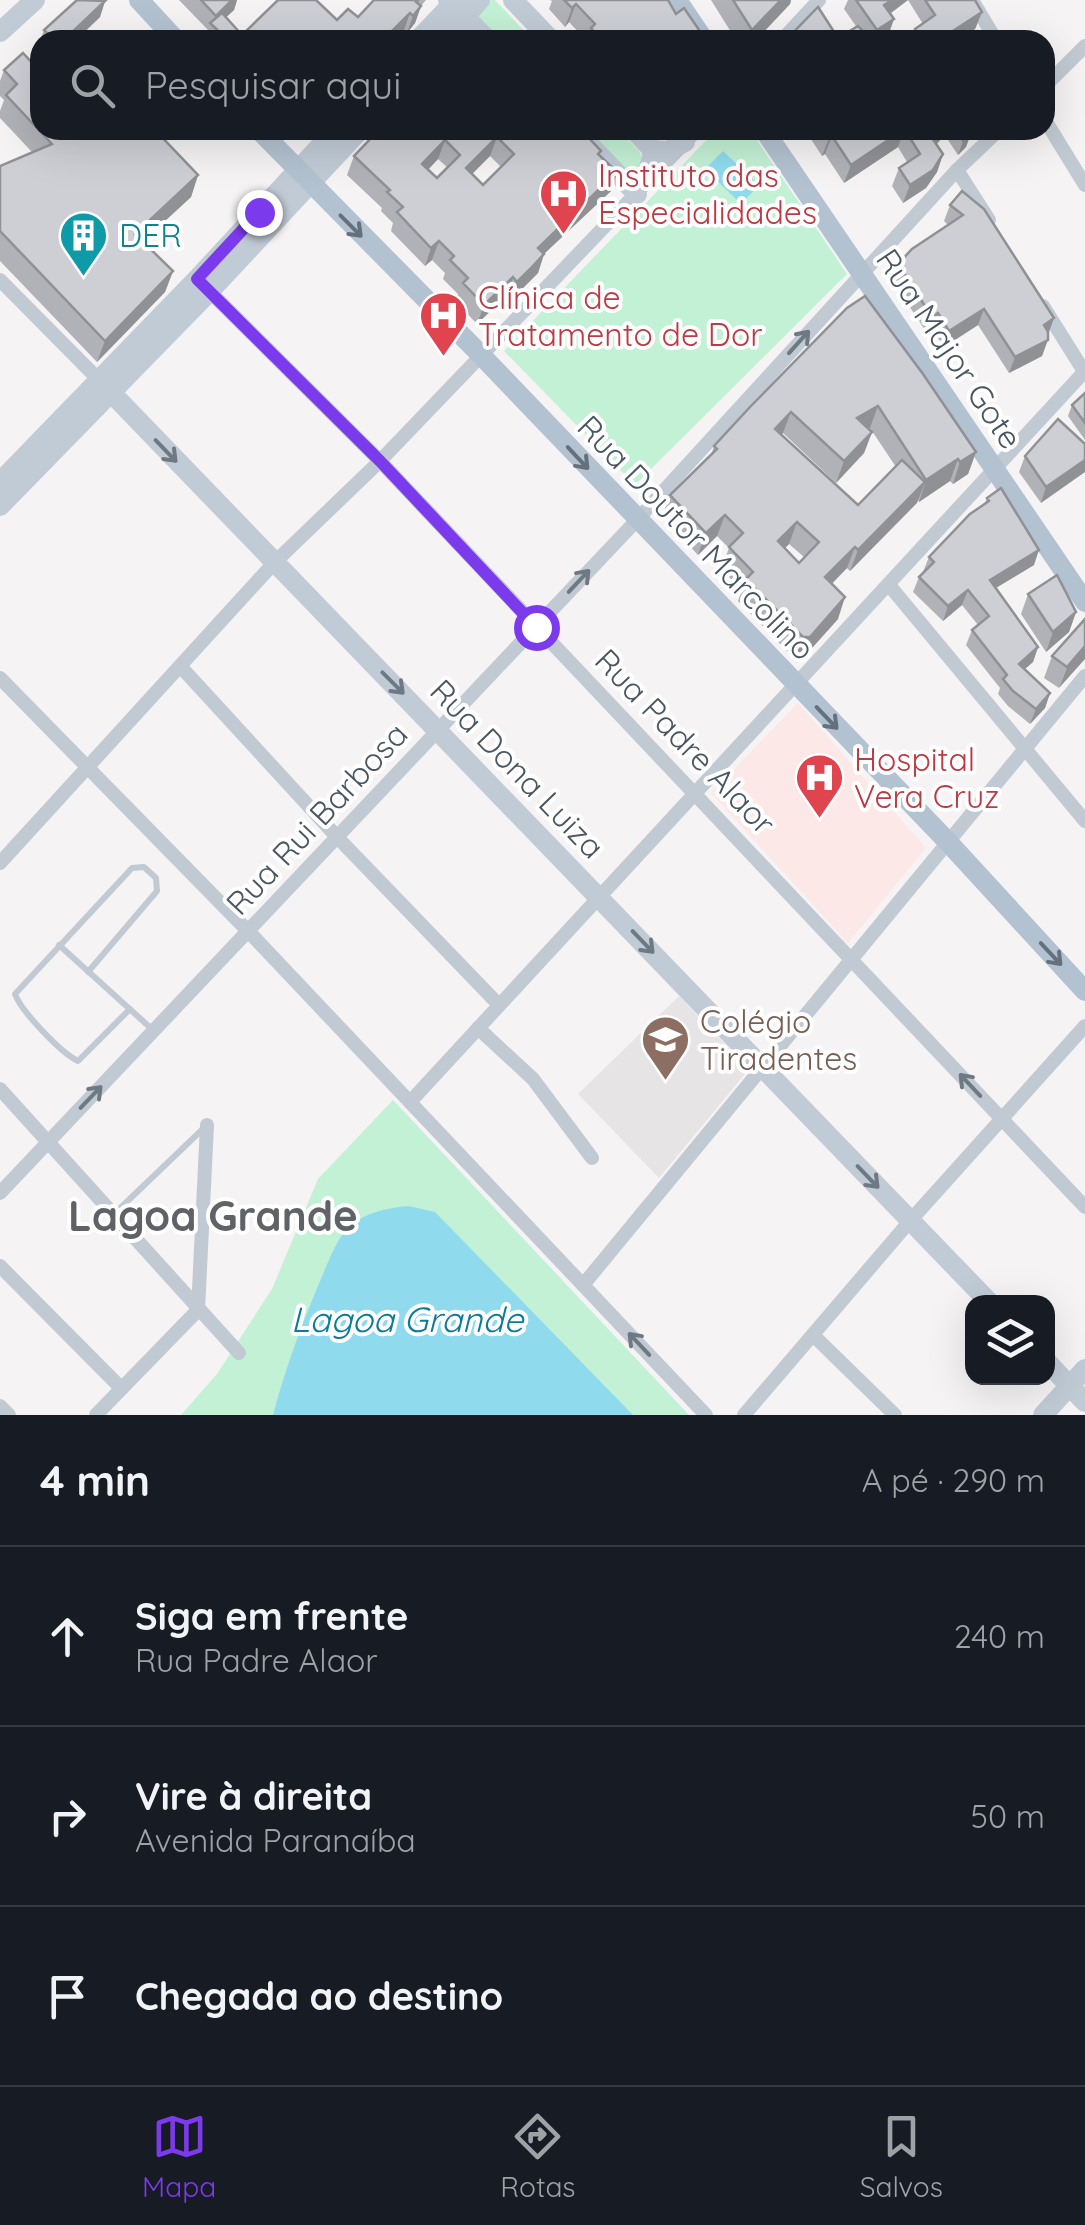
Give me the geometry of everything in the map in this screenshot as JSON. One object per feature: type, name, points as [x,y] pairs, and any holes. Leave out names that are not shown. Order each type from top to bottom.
[{"type":"main road","points":[[139,0],[167,30]]},
{"type":"main road","points":[[677,0],[697,30]]},
{"type":"main road","name":"Rua Doutor Marcolino","points":[[268,140],[480,354],[948,842],[1085,991]]},
{"type":"main road","name":"Rua Major Gote","points":[[771,140],[1085,602]]},
{"type":"street","points":[[0,32],[35,0]]},
{"type":"street","points":[[429,30],[455,5],[480,0]]},
{"type":"street","points":[[514,0],[542,30]]},
{"type":"street","points":[[792,30],[820,0]]},
{"type":"street","points":[[972,0],[990,30]]},
{"type":"street","points":[[446,30],[455,5]]},
{"type":"street","points":[[455,5],[479,30]]},
{"type":"street","points":[[1055,76],[1085,46]]},
{"type":"street","points":[[1055,136],[1085,185]]},
{"type":"street","points":[[303,178],[328,140]]},
{"type":"street","points":[[0,506],[105,387],[303,178],[348,140]]},
{"type":"street","points":[[585,140],[631,188]]},
{"type":"street","points":[[644,140],[653,150],[668,151],[685,140]]},
{"type":"street","points":[[631,188],[686,140]]},
{"type":"street","name":"Rua Rui Barbosa","points":[[0,1193],[637,520],[988,140]]},
{"type":"street","points":[[0,862],[274,563],[380,461],[647,173],[653,150]]},
{"type":"street","points":[[957,170],[1000,237]]},
{"type":"street","name":"Rua Dona Luiza","points":[[0,280],[982,1295]]},
{"type":"street","name":"Rua Padre Alaor","points":[[203,285],[380,461],[1085,1207]]},
{"type":"street","points":[[410,1102],[1085,372],[1031,288]]},
{"type":"street","points":[[0,482],[105,387]]},
{"type":"street","points":[[889,586],[1085,820]]},
{"type":"street","points":[[181,667],[499,1005]]},
{"type":"street","points":[[583,1285],[1085,676]]},
{"type":"street","points":[[0,678],[248,932],[706,1415]]},
{"type":"street","points":[[744,1415],[910,1221],[1085,1026]]},
{"type":"street","points":[[478,1028],[533,1078],[592,1158]]},
{"type":"street","points":[[0,1088],[239,1353]]},
{"type":"street","points":[[96,1415],[198,1310],[206,1125]]},
{"type":"street","points":[[0,1266],[122,1388]]},
{"type":"street","points":[[813,1335],[895,1415]]},
{"type":"street","points":[[1043,1415],[1085,1369]]},
{"type":"street","points":[[1055,1371],[1085,1402]]},
{"type":"street","points":[[0,1406],[10,1415]]},
{"type":"lane","points":[[88,972],[158,891],[156,878],[144,867],[132,868],[16,994],[72,1059],[78,1060],[130,1009]]},
{"type":"lane","points":[[59,946],[154,1031]]},
{"type":"lane","points":[[114,1214],[206,1125]]},
{"type":"shaded area","name":"Hospital Vera Cruz","points":[[798,703],[926,848],[848,943],[711,793]]},
{"type":"shaded area","name":"Colégio Tiradentes","points":[[679,996],[749,1069],[659,1178],[578,1094]]},
{"type":"green space","points":[[490,0],[495,0],[524,30],[485,30],[474,18]]},
{"type":"green space","points":[[593,140],[629,140],[645,162],[633,177]]},
{"type":"green space","points":[[706,140],[757,140],[847,274],[635,485],[504,351]]},
{"type":"green space","points":[[393,1100],[689,1415],[181,1415],[217,1374],[272,1289],[318,1179]]},
{"type":"water","points":[[723,151],[759,185],[741,204],[705,169]]},
{"type":"water","name":"Lagoa Grande","points":[[408,1206],[435,1212],[633,1415],[273,1415],[302,1326],[341,1236],[363,1217]]},
{"type":"building","points":[[77,0],[105,1],[75,30],[44,30]]},
{"type":"building","points":[[201,0],[232,0],[216,16]]},
{"type":"building","points":[[278,0],[316,0],[337,20],[348,9],[358,17],[374,0],[418,0],[421,6],[393,30],[247,30]]},
{"type":"building","points":[[564,0],[668,0],[676,14],[684,8],[699,30],[593,30],[595,24],[576,4],[572,8]]},
{"type":"building","points":[[733,0],[781,0],[752,30]]},
{"type":"building","points":[[856,0],[892,0],[884,5],[894,19],[877,30]]},
{"type":"building","points":[[925,0],[975,0],[982,12],[954,30],[916,30],[935,15]]},
{"type":"building","points":[[818,7],[833,30],[796,30]]},
{"type":"building","points":[[222,13],[237,30],[217,30],[210,23]]},
{"type":"building","points":[[23,53],[30,61],[30,121],[6,95],[17,84],[4,70]]},
{"type":"building","points":[[48,140],[165,140],[198,175],[135,234],[173,271],[105,341],[0,231],[0,166],[52,144]]},
{"type":"building","points":[[369,140],[445,140],[494,140],[466,168],[483,185],[514,154],[500,140],[591,140],[601,151],[598,154],[617,172],[538,248],[544,254],[517,282],[513,277],[484,305],[463,283],[468,278],[450,260],[454,256],[439,241],[431,248],[397,212],[403,207],[387,192],[390,190],[354,156]],"holes":[[[445,140],[460,155],[437,178],[422,164]]]},
{"type":"building","points":[[835,140],[888,140],[851,165]]},
{"type":"building","points":[[911,140],[933,140],[943,154],[933,170],[910,185],[899,168],[920,154]]},
{"type":"building","points":[[962,191],[984,209],[1054,318],[1044,325],[1048,340],[1015,357],[984,309],[949,331],[938,313],[932,317],[898,264],[912,249],[963,215],[950,205]]},
{"type":"building","points":[[865,296],[976,452],[926,480],[878,406],[857,418],[872,432],[844,461],[791,412],[775,429],[858,505],[902,460],[925,482],[858,550],[855,547],[825,577],[845,597],[810,637],[803,637],[746,579],[753,572],[729,547],[743,533],[725,515],[706,533],[670,495],[847,308]],"holes":[[[797,522],[819,542],[799,563],[778,541]]]},
{"type":"building","points":[[1085,393],[1085,423],[1072,405]]},
{"type":"building","points":[[1058,419],[1085,444],[1085,460],[1046,487],[1025,456]]},
{"type":"building","points":[[1001,488],[1039,550],[990,580],[1038,647],[1019,664],[1050,693],[1036,709],[1003,679],[1007,675],[972,630],[989,616],[968,590],[948,606],[919,577],[934,562],[929,557]]},
{"type":"building","points":[[1057,575],[1076,612],[1053,632],[1028,594]]},
{"type":"building","points":[[1085,619],[1085,646],[1067,667],[1052,656]]},
{"type":"place","name":"Instituto das Especialidades","points":[[563,236]]},
{"type":"place","name":"DER","points":[[84,278]]},
{"type":"place","name":"Clínica de Tratamento de Dor","points":[[443,358]]},
{"type":"place","name":"Hospital Vera Cruz","points":[[819,820]]},
{"type":"place","name":"Colégio Tiradentes","points":[[665,1082]]},
{"type":"district","name":"Lagoa Grande","points":[[213,1216]]},
{"type":"route","points":[[259,212],[197,279],[380,461],[536,627]]}]
